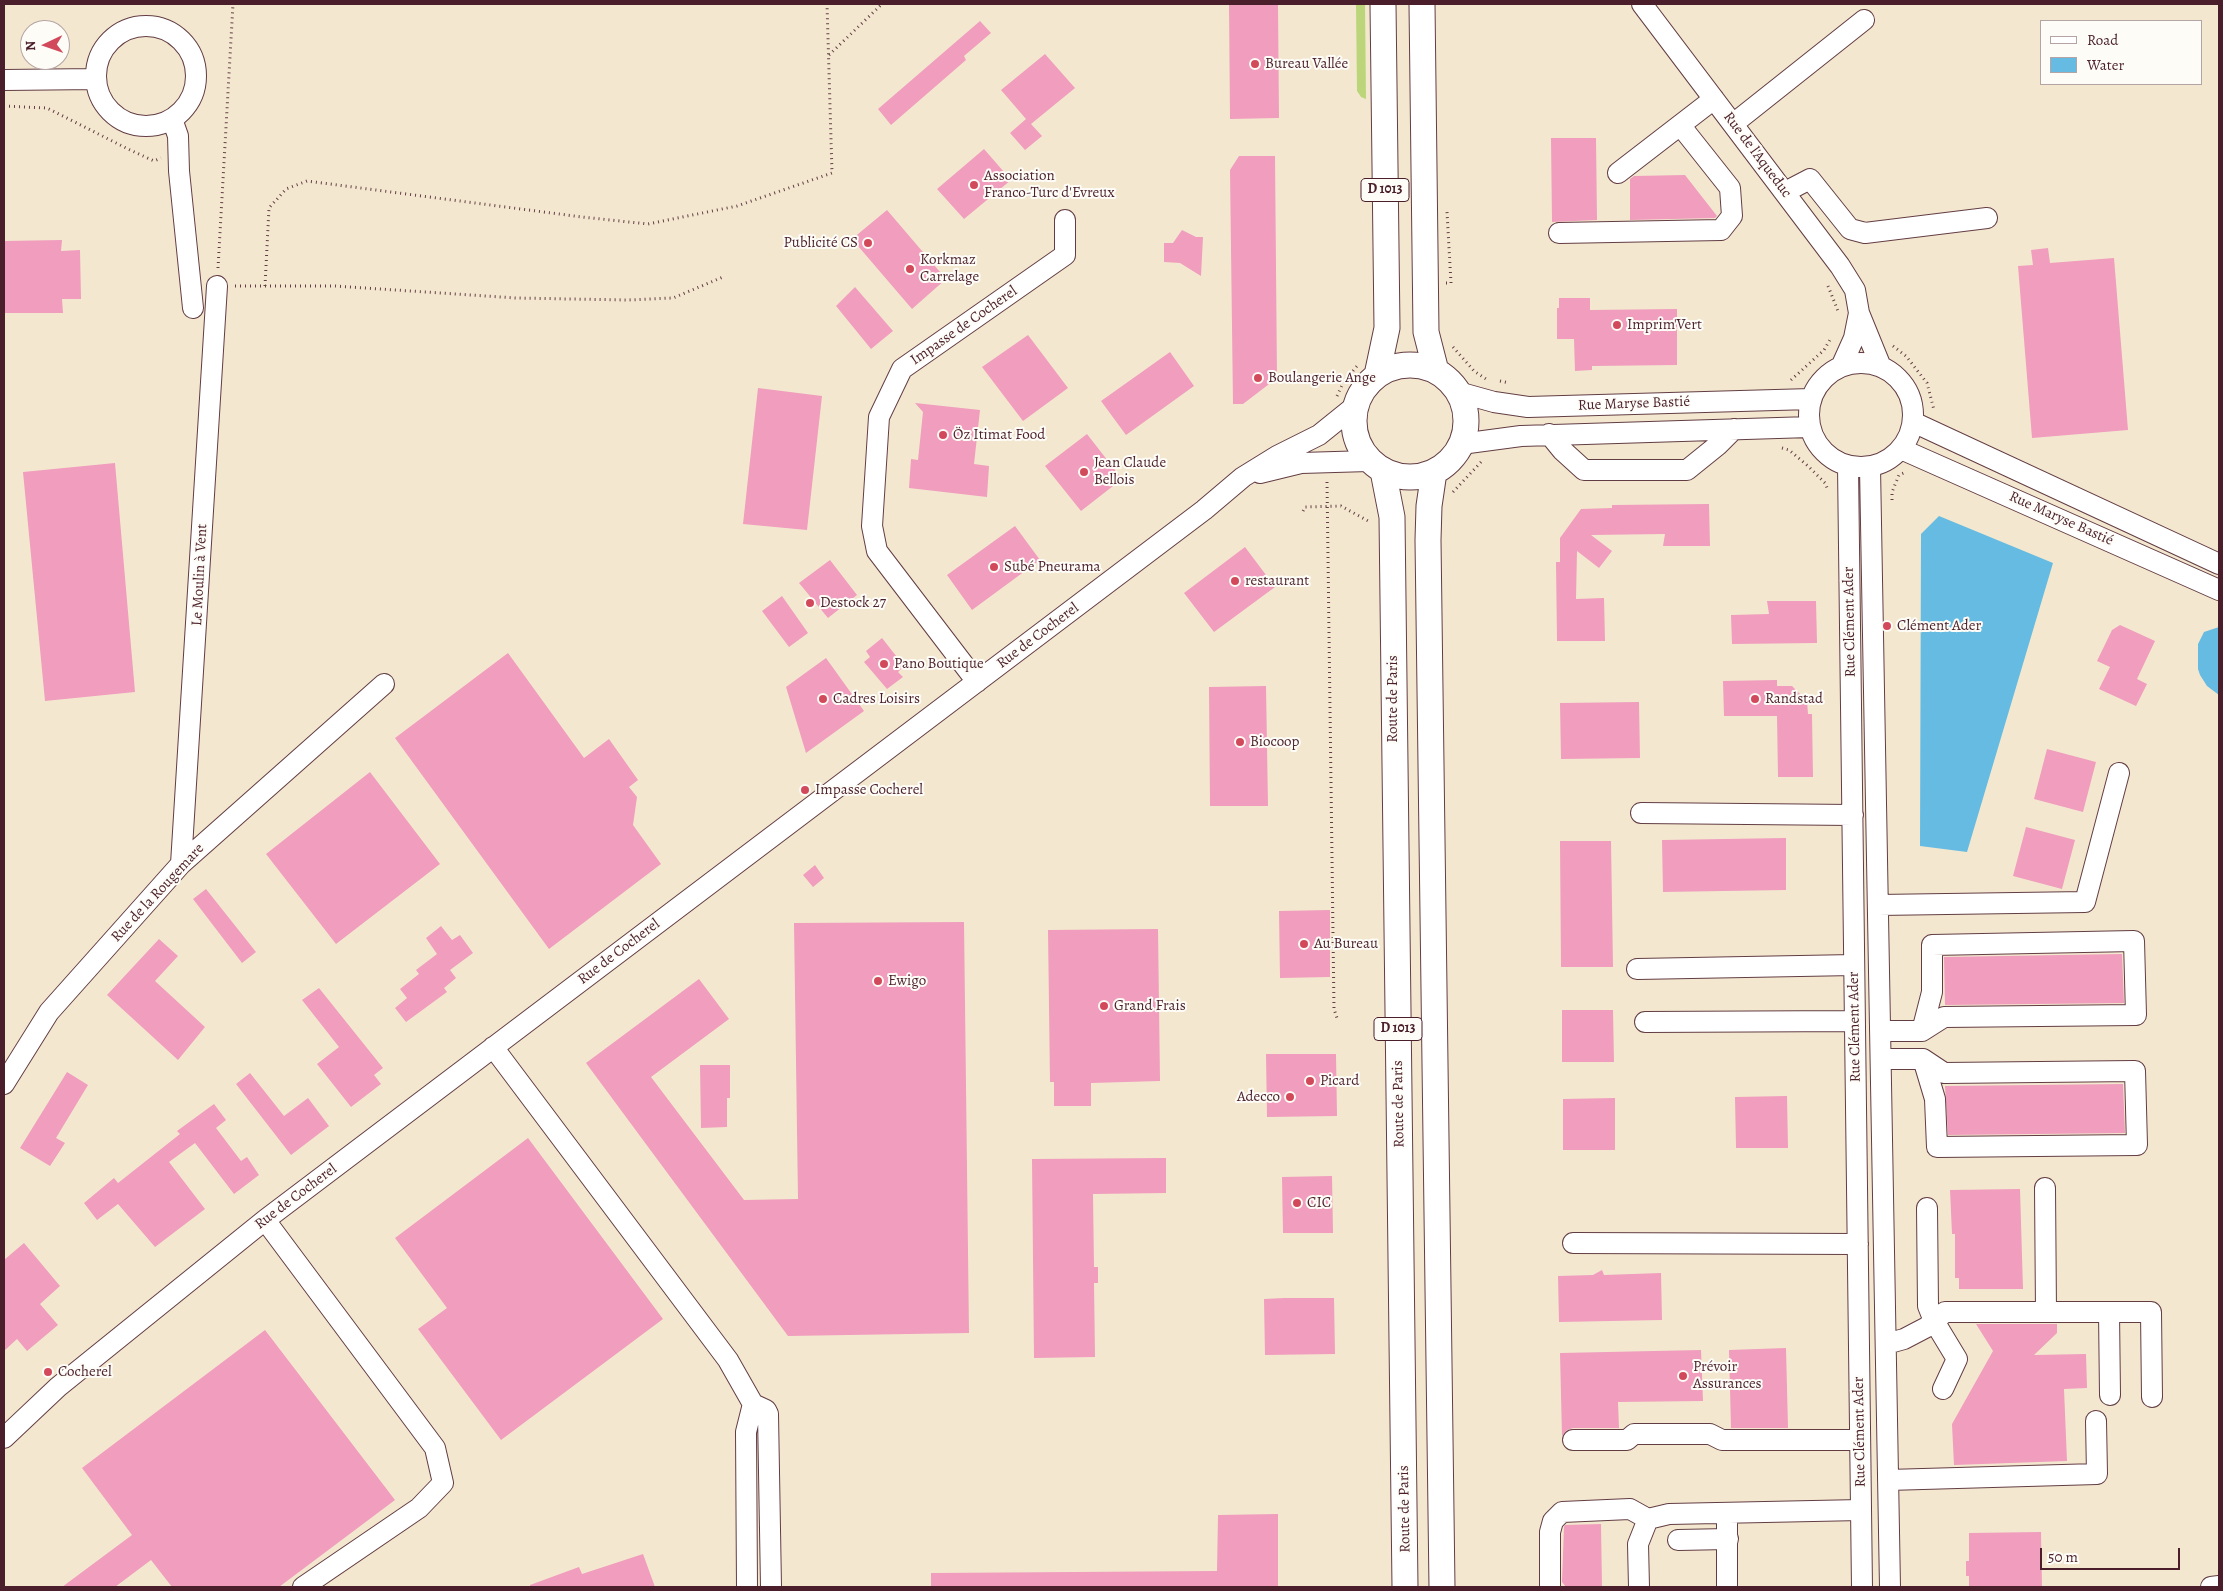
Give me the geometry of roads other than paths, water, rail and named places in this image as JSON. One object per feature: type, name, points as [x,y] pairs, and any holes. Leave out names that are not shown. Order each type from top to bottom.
[{"type":"main road","name":"D 1013","points":[[1377,375],[1387,328],[1383,4]]},
{"type":"main road","name":"D 1013","points":[[1422,4],[1426,332],[1436,371]]},
{"type":"main road","points":[[1406,365],[1421,366],[1436,371],[1448,380],[1458,392],[1463,404],[1466,418],[1461,444],[1454,455],[1434,472],[1417,477],[1399,477],[1376,466],[1360,449],[1355,435],[1353,420],[1355,406],[1363,390],[1377,375],[1391,368],[1406,365]]},
{"type":"main road","name":"Route de Paris","points":[[1376,466],[1392,517],[1405,1587]]},
{"type":"main road","name":"D 1013","points":[[1434,472],[1429,506],[1428,540],[1442,1587]]},
{"type":"street","name":"Rue de l'Aqueduc","points":[[1642,4],[1840,266],[1855,290],[1859,313],[1881,367]]},
{"type":"street","points":[[1733,124],[1864,20]]},
{"type":"street","points":[[146,26],[162,28],[176,36],[187,48],[194,62],[196,78],[193,94],[184,108],[172,119],[151,126],[129,124],[116,117],[106,107],[98,94],[96,79],[97,63],[104,48],[115,36],[129,28],[146,26]]},
{"type":"street","points":[[4,80],[96,79]]},
{"type":"street","points":[[1618,173],[1714,98]]},
{"type":"street","points":[[172,119],[178,136],[193,308]]},
{"type":"street","points":[[1559,232],[1721,230],[1732,216],[1730,188],[1680,125]]},
{"type":"street","points":[[1785,192],[1810,179],[1850,229],[1865,233],[1987,218]]},
{"type":"street","name":"Impasse de Cocherel","points":[[977,682],[877,551],[872,526],[879,417],[902,369],[1065,255],[1065,220]]},
{"type":"street","name":"Le Moulin à Vent","points":[[181,864],[217,286]]},
{"type":"street","name":"Rue de l'Aqueduc","points":[[1841,367],[1854,338],[1859,313]]},
{"type":"street","points":[[1854,363],[1868,363],[1881,367],[1895,375],[1905,388],[1912,402],[1912,422],[1909,436],[1901,449],[1886,462],[1870,467],[1848,466],[1835,461],[1815,441],[1810,427],[1811,399],[1818,386],[1828,375],[1841,367],[1854,363]]},
{"type":"street","name":"Rue Maryse Bastié","points":[[1458,392],[1498,403],[1528,407],[1811,399]]},
{"type":"street","name":"Rue de Cocherel","points":[[4,1438],[58,1387],[265,1220],[1204,510],[1243,477],[1276,456],[1319,435],[1355,406]]},
{"type":"street","name":"Rue Maryse Bastié","points":[[1912,422],[2219,564]]},
{"type":"street","name":"Rue Maryse Bastié","points":[[1461,444],[1494,438],[1549,434],[1810,427]]},
{"type":"street","points":[[1549,434],[1562,450],[1584,470],[1687,470],[1718,445],[1734,429]]},
{"type":"street","name":"Rue Maryse Bastié","points":[[1901,449],[2219,590]]},
{"type":"street","name":"Rue de Cocherel","points":[[1243,477],[1301,463],[1323,461],[1376,466]]},
{"type":"street","name":"Rue Clément Ader","points":[[1848,466],[1862,1587]]},
{"type":"street","name":"Rue Clément Ader","points":[[1870,467],[1890,1587]]},
{"type":"street","name":"Rue de la Rougemare","points":[[4,1084],[49,1012],[181,864],[384,684]]},
{"type":"street","points":[[1878,905],[2085,902],[2119,773]]},
{"type":"street","points":[[1641,813],[1853,816]]},
{"type":"street","points":[[1880,1031],[1922,1031],[1944,1017],[2136,1015],[2134,941],[1932,945],[1932,992],[1922,1031]]},
{"type":"street","points":[[1637,969],[1854,965]]},
{"type":"street","points":[[1645,1022],[1855,1021]]},
{"type":"street","points":[[493,1048],[728,1360],[753,1404],[766,1410],[768,1414],[772,1587]]},
{"type":"street","points":[[1881,1059],[1923,1058],[1944,1073],[2135,1071],[2137,1145],[1937,1147],[1936,1099],[1923,1058]]},
{"type":"street","points":[[2045,1188],[2046,1312]]},
{"type":"street","points":[[1927,1208],[1928,1306],[1934,1321],[1957,1359],[1943,1389]]},
{"type":"street","points":[[265,1220],[435,1448],[443,1483],[419,1508],[303,1587]]},
{"type":"street","points":[[1573,1243],[1858,1244]]},
{"type":"street","points":[[1886,1344],[1904,1338],[1934,1321],[1945,1312],[2151,1312],[2152,1397]]},
{"type":"street","points":[[2109,1312],[2110,1395]]},
{"type":"street","points":[[747,1587],[746,1432],[753,1404]]},
{"type":"street","points":[[1888,1480],[2097,1474],[2096,1421]]},
{"type":"street","points":[[1572,1440],[1626,1440],[1634,1434],[1710,1434],[1722,1440],[1860,1440]]},
{"type":"street","points":[[1550,1587],[1550,1532],[1553,1521],[1562,1512],[1630,1509],[1648,1519],[1669,1514],[1861,1510]]},
{"type":"street","points":[[1727,1513],[1728,1587]]},
{"type":"street","points":[[1638,1587],[1638,1544],[1648,1519]]},
{"type":"street","points":[[1678,1540],[1728,1539]]},
{"type":"street","points":[[2211,1587],[2219,1586]]},
{"type":"water","points":[[1939,516],[2053,563],[1967,852],[1920,846],[1921,534]]},
{"type":"water","points":[[2219,627],[2219,695],[2207,686],[2200,675],[2198,669],[2198,644],[2204,632]]},
{"type":"place","name":"Bureau Vallée","points":[[1255,64]]},
{"type":"place","name":"Association Franco-Turc d'Evreux","points":[[974,185]]},
{"type":"place","name":"Publicité CS","points":[[868,243]]},
{"type":"place","name":"Korkmaz Carrelage","points":[[910,269]]},
{"type":"place","name":"Imprim'Vert","points":[[1617,325]]},
{"type":"place","name":"Boulangerie Ange","points":[[1258,378]]},
{"type":"place","name":"Öz Itimat Food","points":[[943,435]]},
{"type":"place","name":"Jean Claude Bellois","points":[[1084,472]]},
{"type":"place","name":"Subé Pneurama","points":[[994,567]]},
{"type":"place","name":"restaurant","points":[[1235,581]]},
{"type":"place","name":"Destock 27","points":[[810,603]]},
{"type":"place","name":"Clément Ader","points":[[1887,626]]},
{"type":"place","name":"Pano Boutique","points":[[884,664]]},
{"type":"place","name":"Cadres Loisirs","points":[[823,699]]},
{"type":"place","name":"Randstad","points":[[1755,699]]},
{"type":"place","name":"Biocoop","points":[[1240,742]]},
{"type":"place","name":"Impasse Cocherel","points":[[805,790]]},
{"type":"place","name":"Au Bureau","points":[[1304,944]]},
{"type":"place","name":"Ewigo","points":[[878,981]]},
{"type":"place","name":"Grand Frais","points":[[1104,1006]]},
{"type":"place","name":"Picard","points":[[1310,1081]]},
{"type":"place","name":"Adecco","points":[[1290,1097]]},
{"type":"place","name":"CIC","points":[[1297,1203]]},
{"type":"place","name":"Cocherel","points":[[48,1372]]},
{"type":"place","name":"Prévoir Assurances","points":[[1683,1376]]}]
